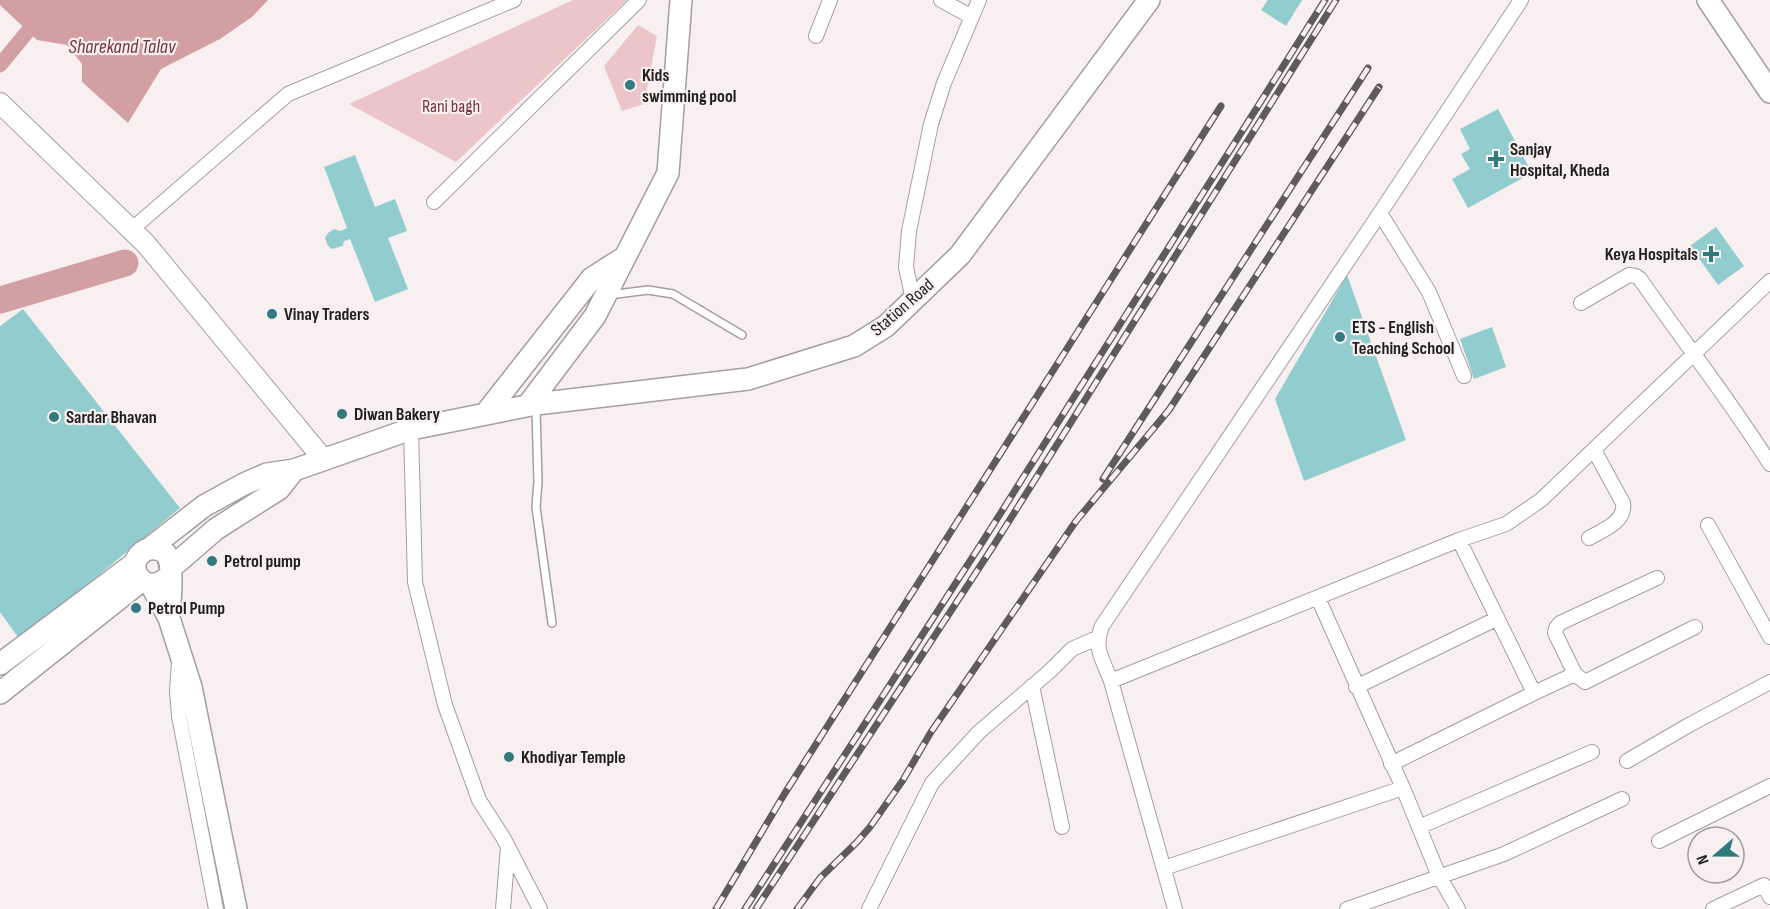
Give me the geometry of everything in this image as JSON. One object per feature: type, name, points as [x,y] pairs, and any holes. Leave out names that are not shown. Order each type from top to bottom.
[{"type":"main road","points":[[532,404],[595,316],[668,173],[681,0]]},
{"type":"main road","name":"Station Road","points":[[154,574],[140,554],[204,506],[267,474],[294,470],[411,429],[532,404],[748,379],[854,346],[886,326],[960,255],[1149,0]]},
{"type":"main road","points":[[1708,0],[1770,92]]},
{"type":"main road","points":[[0,103],[146,244],[324,460]]},
{"type":"main road","points":[[486,413],[592,278],[625,256]]},
{"type":"main road","points":[[0,693],[154,574],[216,529],[279,489],[294,470]]},
{"type":"main road","points":[[0,664],[154,574],[168,556],[162,550],[150,548]]},
{"type":"main road","points":[[154,574],[170,618],[190,687],[236,909]]},
{"type":"street","points":[[131,230],[288,94],[514,0]]},
{"type":"street","points":[[435,202],[639,0]]},
{"type":"street","points":[[816,36],[830,0]]},
{"type":"street","points":[[941,0],[972,17]]},
{"type":"street","points":[[913,300],[906,267],[909,231],[928,135],[944,83],[979,0]]},
{"type":"street","points":[[1175,909],[1097,638],[1102,626],[1521,0]]},
{"type":"street","points":[[1380,213],[1429,292],[1464,376]]},
{"type":"street","points":[[1581,303],[1629,275],[1640,279],[1741,417],[1770,464]]},
{"type":"street","points":[[1111,681],[1459,540],[1506,524],[1541,500],[1770,281]]},
{"type":"street","points":[[411,429],[415,582],[445,705],[479,800],[508,848],[540,909]]},
{"type":"street","points":[[1589,538],[1618,520],[1624,510],[1623,503],[1594,450]]},
{"type":"street","points":[[1708,525],[1770,637]]},
{"type":"street","points":[[1459,540],[1534,693]]},
{"type":"street","points":[[1657,578],[1560,623],[1555,633],[1575,674],[1585,682],[1695,627]]},
{"type":"street","points":[[1318,598],[1403,788],[1439,876],[1458,909]]},
{"type":"street","points":[[1356,687],[1496,619]]},
{"type":"street","points":[[869,909],[932,783],[979,732],[1072,649],[1097,638]]},
{"type":"street","points":[[180,651],[177,691],[179,716],[216,909]]},
{"type":"street","points":[[1392,764],[1575,674]]},
{"type":"street","points":[[1627,761],[1770,682]]},
{"type":"street","points":[[1032,686],[1062,827]]},
{"type":"street","points":[[1419,826],[1592,752]]},
{"type":"street","points":[[1659,841],[1770,786]]},
{"type":"street","points":[[1164,868],[1403,788]]},
{"type":"street","points":[[1347,909],[1510,852],[1622,799]]},
{"type":"street","points":[[503,909],[508,848]]},
{"type":"street","points":[[1713,909],[1768,888]]},
{"type":"lane","points":[[605,296],[648,290],[674,294],[742,335]]},
{"type":"lane","points":[[532,404],[538,482],[536,507],[552,623]]},
{"type":"green space","name":"Rani bagh","points":[[573,0],[627,0],[456,162],[349,104]]},
{"type":"green space","name":"Kids swimming pool","points":[[638,25],[657,36],[644,104],[622,111],[604,66]]},
{"type":"water","name":"Sharekand Talav","points":[[0,0],[268,0],[252,17],[220,39],[161,69],[128,123],[82,82],[82,64],[67,45],[37,40],[0,5]]},
{"type":"building","points":[[1268,0],[1302,0],[1286,26],[1261,10]]},
{"type":"building","points":[[1498,109],[1532,173],[1468,208],[1452,179],[1470,169],[1461,154],[1470,149],[1460,129]]},
{"type":"building","points":[[355,155],[375,207],[395,199],[407,231],[388,238],[408,289],[375,302],[350,239],[344,241],[343,246],[332,249],[325,238],[334,229],[341,231],[347,228],[324,167]]},
{"type":"building","points":[[1716,227],[1744,266],[1718,285],[1690,246]]},
{"type":"building","name":"ETS - English Teaching School","points":[[1347,275],[1406,440],[1304,481],[1275,399]]},
{"type":"building","name":"Sardar Bhavan","points":[[23,309],[180,508],[20,640],[0,612],[0,326]]},
{"type":"building","points":[[1492,327],[1506,367],[1474,379],[1460,339]]},
{"type":"waterway","points":[[0,65],[28,31]]},
{"type":"waterway","points":[[0,300],[125,263]]},
{"type":"railway","points":[[745,909],[983,541],[1325,0]]},
{"type":"railway","points":[[756,909],[994,545],[1336,0]]},
{"type":"railway","points":[[1103,479],[1368,68]]},
{"type":"railway","points":[[797,909],[820,878],[870,827],[903,780],[931,732],[1076,521],[1169,410],[1379,87]]},
{"type":"railway","points":[[716,909],[785,793],[1221,106]]},
{"type":"place","name":"Kids swimming pool","points":[[630,85]]},
{"type":"place","name":"Sanjay Hospital, Kheda","points":[[1496,159]]},
{"type":"place","name":"Keya Hospitals","points":[[1711,254]]},
{"type":"place","name":"Vinay Traders","points":[[272,314]]},
{"type":"place","name":"ETS - English Teaching School","points":[[1340,337]]},
{"type":"place","name":"Diwan Bakery","points":[[342,414]]},
{"type":"place","name":"Sardar Bhavan","points":[[54,417]]},
{"type":"place","name":"Petrol pump","points":[[212,561]]},
{"type":"place","name":"Petrol Pump","points":[[136,608]]},
{"type":"place","name":"Khodiyar Temple","points":[[509,757]]}]
